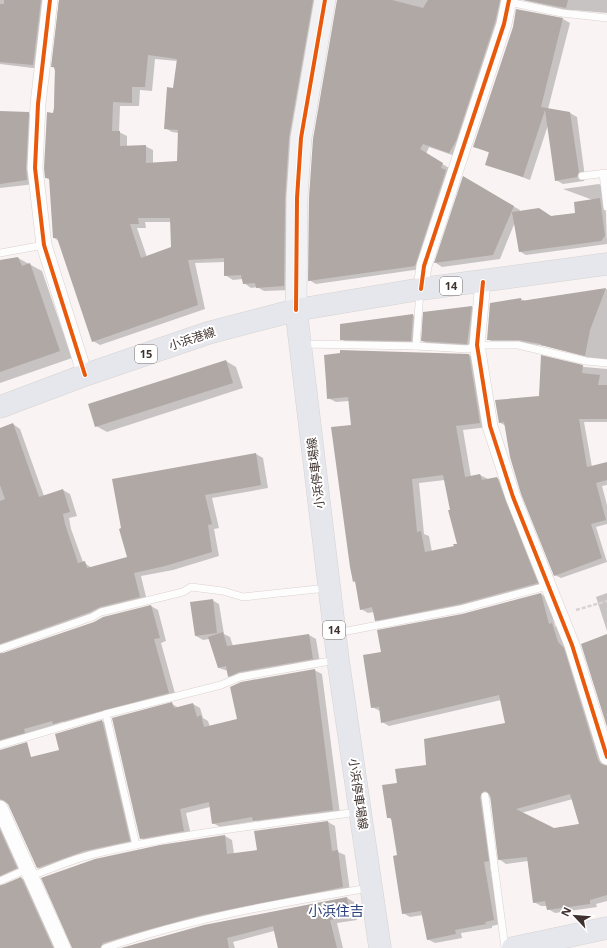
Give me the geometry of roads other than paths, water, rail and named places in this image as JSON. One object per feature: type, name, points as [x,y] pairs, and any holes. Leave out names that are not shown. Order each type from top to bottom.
[{"type":"main road","name":"14","points":[[296,310],[421,289],[483,282],[607,264]]},
{"type":"main road","name":"小浜停車場線","points":[[296,310],[338,660],[380,948]]},
{"type":"main road","name":"小浜港線","points":[[0,407],[85,375],[208,333],[296,310]]},
{"type":"main road","points":[[513,948],[551,944],[607,928]]},
{"type":"street","points":[[50,0],[38,104],[35,168],[44,245],[85,375]]},
{"type":"street","points":[[296,310],[297,198],[301,138],[325,0]]},
{"type":"street","points":[[421,289],[424,266],[504,24],[509,1]]},
{"type":"street","points":[[483,282],[477,345],[490,426],[513,497],[547,586],[572,645],[607,757]]},
{"type":"street","points":[[0,808],[63,948]]},
{"type":"lane","points":[[509,1],[562,13],[607,18]]},
{"type":"lane","points":[[582,176],[605,173],[607,207]]},
{"type":"lane","points":[[0,254],[44,245]]},
{"type":"lane","points":[[416,346],[421,289]]},
{"type":"lane","points":[[300,344],[416,346],[468,349],[477,345],[518,345],[586,361],[607,363]]},
{"type":"lane","points":[[335,634],[461,609],[547,586]]},
{"type":"lane","points":[[0,649],[92,617],[101,612],[183,592],[191,587],[223,591],[243,597],[329,588]]},
{"type":"lane","points":[[0,745],[106,714],[221,685],[240,677],[338,660]]},
{"type":"lane","points":[[106,714],[136,845]]},
{"type":"lane","points":[[485,796],[505,948]]},
{"type":"lane","points":[[0,881],[92,854],[136,845],[207,832],[361,812]]},
{"type":"lane","points":[[105,948],[141,935],[269,904],[372,888]]},
{"type":"district","name":"小浜住吉","points":[[336,911]]}]
